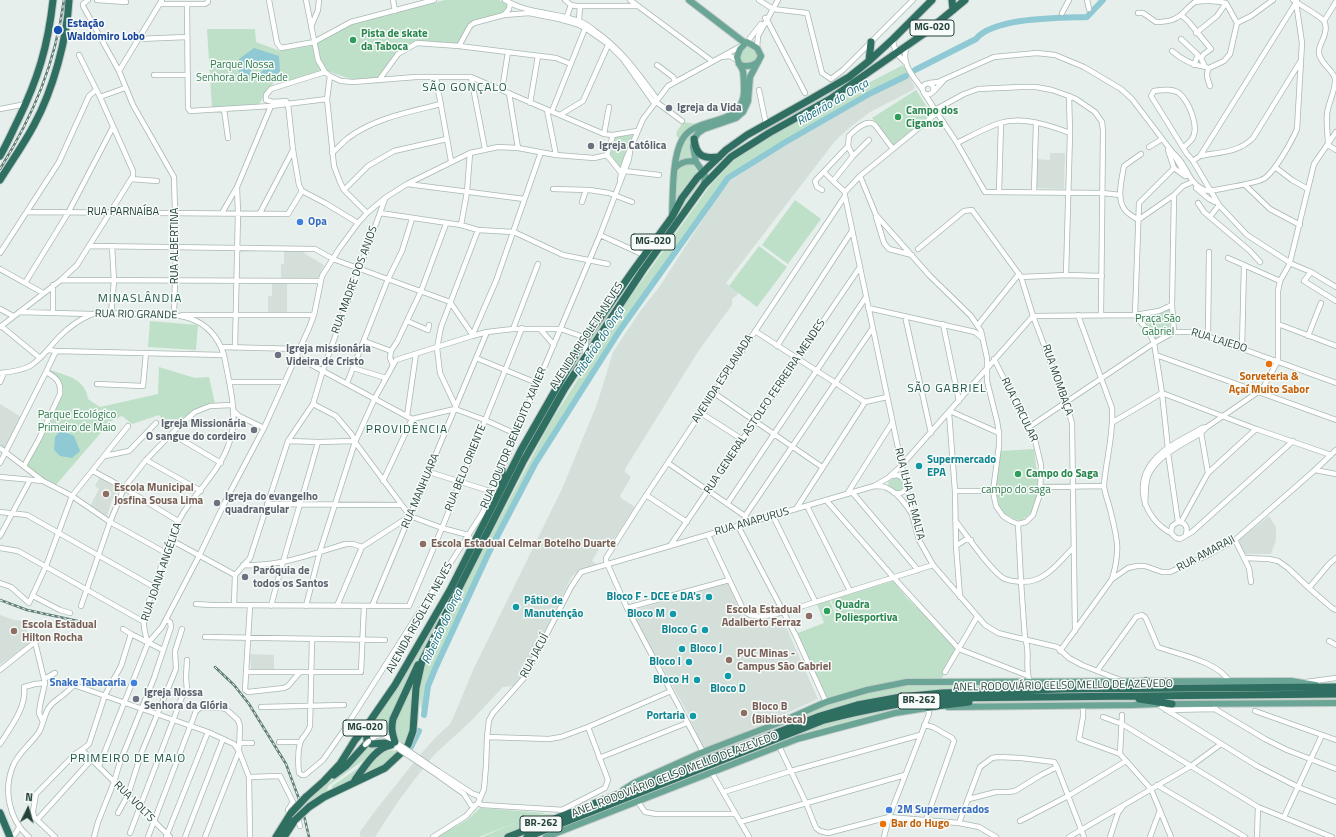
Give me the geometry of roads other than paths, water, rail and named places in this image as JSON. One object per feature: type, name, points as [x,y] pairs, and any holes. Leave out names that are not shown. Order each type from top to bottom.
[{"type":"highway","name":"AVENIDA RISOLETA NEVES","points":[[276,837],[291,814],[340,764],[355,740],[366,727],[395,685],[426,632],[521,450],[586,338],[672,217],[696,178],[719,157],[747,135],[849,77],[893,39],[932,0]]},
{"type":"highway","points":[[952,0],[953,10]]},
{"type":"highway","name":"AVENIDA RISOLETA NEVES","points":[[291,814],[309,808],[324,797],[385,768],[408,744],[413,732],[418,674],[428,648],[524,460],[565,388],[643,270],[704,185],[731,157],[769,132],[830,100],[897,53],[964,0]]},
{"type":"highway","points":[[0,156],[26,104],[42,64],[48,39],[53,1]]},
{"type":"highway","points":[[0,180],[35,124],[44,101],[56,70],[63,42],[70,1]]},
{"type":"highway","points":[[869,61],[871,42]]},
{"type":"highway","points":[[694,138],[695,146],[700,154],[709,158],[719,157]]},
{"type":"highway","points":[[502,470],[502,486]]},
{"type":"highway","points":[[396,745],[391,726],[414,670],[428,648]]},
{"type":"highway","points":[[1111,692],[1146,681]]},
{"type":"highway","name":"ANEL RODOVIÁRIO CELSO MELLO DE AZEVEDO","points":[[527,837],[824,720],[862,710],[904,702],[943,698],[998,698],[1111,692],[1336,687]]},
{"type":"highway","points":[[1111,692],[1172,704]]},
{"type":"highway","name":"ANEL RODOVIÁRIO CELSO MELLO DE AZEVEDO","points":[[508,837],[820,716],[857,705],[901,697],[942,693],[1111,692],[1336,694]]},
{"type":"highway","points":[[928,708],[998,698]]},
{"type":"highway","points":[[366,727],[367,741],[371,744],[385,743],[396,745]]},
{"type":"highway","points":[[324,781],[346,766],[367,743]]},
{"type":"highway","points":[[353,782],[378,752],[386,746],[396,745]]},
{"type":"highway","points":[[0,813],[11,837]]},
{"type":"highway","name":"AVENIDA RISOLETA NEVES","points":[[284,837],[291,814]]},
{"type":"main road","points":[[689,0],[745,43],[757,48],[761,53],[760,61],[750,77],[748,101],[743,112],[736,118],[704,129],[694,138],[693,147],[696,162],[703,171],[705,179],[704,185]]},
{"type":"main road","points":[[672,217],[675,168],[678,149],[682,139],[687,133],[695,128],[739,110],[743,101],[744,91],[743,72],[738,62],[738,54],[745,43]]},
{"type":"main road","points":[[738,62],[743,67],[760,61]]},
{"type":"main road","points":[[675,168],[687,161],[696,162]]},
{"type":"main road","name":"ANEL RODOVIÁRIO CELSO MELLO DE AZEVEDO","points":[[616,795],[634,784],[703,752],[781,722],[826,702],[867,690],[907,682],[1301,682],[1328,687]]},
{"type":"main road","name":"ANEL RODOVIÁRIO CELSO MELLO DE AZEVEDO","points":[[546,837],[797,739],[895,713],[928,708],[1157,704],[1215,706],[1336,703]]},
{"type":"street","points":[[88,0],[83,4],[83,6],[119,71],[125,88],[100,97]]},
{"type":"street","points":[[97,0],[126,2]]},
{"type":"street","points":[[269,0],[277,43],[281,48],[314,44],[351,22],[431,1]]},
{"type":"street","points":[[306,0],[318,60],[330,76],[353,82],[416,76],[436,78],[471,77],[604,134],[613,135],[637,131]]},
{"type":"street","points":[[311,27],[318,10],[319,0]]},
{"type":"street","points":[[393,0],[395,11]]},
{"type":"street","points":[[566,0],[571,5],[580,6],[639,6]]},
{"type":"street","points":[[630,0],[712,61]]},
{"type":"street","points":[[759,0],[772,8],[807,13],[822,73],[832,79],[914,0]]},
{"type":"street","name":"RUA DOUTOR BENEDITO XAVIER","points":[[772,8],[774,0]]},
{"type":"street","name":"RUA DOUTOR BENEDITO XAVIER","points":[[757,48],[758,36],[772,8],[778,0]]},
{"type":"street","points":[[1062,13],[1069,0]]},
{"type":"street","points":[[1087,0],[1089,9]]},
{"type":"street","points":[[1138,13],[1143,13],[1156,22],[1170,22],[1181,15],[1196,1],[1202,0],[1226,3]]},
{"type":"street","points":[[1237,23],[1273,0]]},
{"type":"street","points":[[1296,1],[1324,21],[1326,28],[1320,46],[1320,59],[1335,71],[1336,80],[1327,114],[1328,145]]},
{"type":"street","points":[[1173,153],[1178,157],[1192,181],[1200,188],[1210,191],[1245,185],[1265,178],[1275,167],[1291,142],[1297,129],[1302,43],[1296,1]]},
{"type":"street","points":[[1200,156],[1296,1]]},
{"type":"street","points":[[119,71],[161,2],[187,4],[207,2]]},
{"type":"street","points":[[507,13],[508,2],[519,7],[566,19],[586,26]]},
{"type":"street","points":[[1324,21],[1336,2]]},
{"type":"street","points":[[1172,51],[1180,58],[1194,65],[1207,67],[1224,61],[1230,54],[1237,23],[1226,3]]},
{"type":"street","points":[[1196,33],[1217,16],[1226,3]]},
{"type":"street","points":[[187,4],[187,75],[188,108],[190,111],[271,106],[327,99]]},
{"type":"street","points":[[566,19],[571,5]]},
{"type":"street","points":[[579,20],[580,6]]},
{"type":"street","points":[[459,46],[470,26],[474,23],[507,13],[529,13],[579,20],[625,56],[655,101],[682,121]]},
{"type":"street","points":[[1181,15],[1190,23],[1196,33],[1211,49],[1201,58],[1207,67],[1207,77],[1210,86]]},
{"type":"street","points":[[766,19],[805,92]]},
{"type":"street","name":"RUA DOUTOR BENEDITO XAVIER","points":[[300,742],[299,773],[305,775],[323,760],[344,730],[483,512],[493,492],[588,260],[600,235],[616,194],[637,131],[643,119],[655,101],[668,86],[745,43],[759,29],[766,19]]},
{"type":"street","points":[[556,155],[550,110],[586,26]]},
{"type":"street","points":[[138,39],[187,37]]},
{"type":"street","points":[[893,39],[897,53],[957,143],[985,192],[1102,193],[1120,195]]},
{"type":"street","points":[[1181,39],[1198,55],[1194,65]]},
{"type":"street","points":[[379,80],[398,54],[417,43],[459,46],[556,58],[571,64]]},
{"type":"street","points":[[560,115],[583,101],[609,43]]},
{"type":"street","points":[[905,63],[907,45]]},
{"type":"street","points":[[502,90],[508,52]]},
{"type":"street","points":[[923,92],[924,86],[928,83],[945,78],[994,57],[1037,53],[1055,55],[1084,67],[1121,89],[1132,99],[1173,153],[1190,183],[1217,204],[1247,235],[1290,263],[1311,272],[1336,286]]},
{"type":"street","points":[[40,358],[0,326],[60,280],[77,265],[133,176],[133,171],[100,97],[79,55]]},
{"type":"street","points":[[530,103],[538,56]]},
{"type":"street","points":[[720,57],[730,56],[738,62]]},
{"type":"street","points":[[1192,161],[1200,156],[1237,149],[1245,145],[1253,138],[1301,62]]},
{"type":"street","points":[[657,65],[673,77],[675,81]]},
{"type":"street","points":[[288,104],[286,101],[273,102],[266,100],[266,95],[269,91],[276,87],[324,70]]},
{"type":"street","points":[[154,75],[187,75]]},
{"type":"street","points":[[330,76],[327,99],[332,153],[336,172],[344,190],[367,214]]},
{"type":"street","points":[[913,76],[933,86],[932,97],[935,110]]},
{"type":"street","points":[[471,77],[485,149]]},
{"type":"street","points":[[436,78],[451,161]]},
{"type":"street","points":[[923,92],[928,95],[933,92],[945,78]]},
{"type":"street","name":"AVENIDA ESPLANADA","points":[[607,565],[606,558],[646,495],[845,194],[860,176],[893,149],[935,110],[964,94],[978,89],[1021,86],[1036,87],[1052,90],[1069,96],[1095,112],[1102,122],[1102,193]]},
{"type":"street","name":"RUA ALBERTINA","points":[[125,88],[174,177],[176,246],[174,315]]},
{"type":"street","points":[[0,253],[58,162],[89,96],[96,90]]},
{"type":"street","points":[[760,90],[766,124]]},
{"type":"street","points":[[1183,148],[1192,138],[1194,131],[1195,122],[1189,108],[1178,93],[1171,90],[1154,91],[1151,96],[1217,204]]},
{"type":"street","points":[[509,93],[518,148]]},
{"type":"street","points":[[1066,275],[1067,193],[1070,133],[1069,96]]},
{"type":"street","points":[[0,109],[26,104]]},
{"type":"street","points":[[288,104],[293,150],[302,190],[358,223]]},
{"type":"street","points":[[332,153],[348,138],[376,123],[441,104]]},
{"type":"street","points":[[222,213],[237,187],[271,106]]},
{"type":"street","points":[[604,134],[609,107]]},
{"type":"street","points":[[224,109],[228,138]]},
{"type":"street","points":[[957,143],[1001,123],[1018,121],[1053,126],[1070,133]]},
{"type":"street","points":[[852,156],[848,146],[849,136],[868,123],[875,125],[893,149]]},
{"type":"street","points":[[999,192],[1001,123]]},
{"type":"street","points":[[1034,192],[1036,123]]},
{"type":"street","points":[[25,283],[68,213],[113,127]]},
{"type":"street","points":[[1293,441],[1198,527],[1180,539],[1176,538],[1161,527],[1148,511],[1142,494],[1142,486],[1147,472],[1156,458],[1201,433],[1207,427],[1258,392],[1264,386],[1278,361],[1278,291],[1280,281],[1290,263],[1314,164],[1336,132]]},
{"type":"street","points":[[607,155],[613,135]]},
{"type":"street","points":[[344,190],[368,166],[394,151],[447,139]]},
{"type":"street","points":[[832,181],[852,156],[869,140]]},
{"type":"street","points":[[1149,147],[1164,141]]},
{"type":"street","points":[[1164,141],[1174,168],[1187,178]]},
{"type":"street","points":[[633,144],[645,146],[650,143]]},
{"type":"street","points":[[1328,145],[1336,150]]},
{"type":"street","points":[[822,190],[817,187],[815,181],[848,146]]},
{"type":"street","points":[[99,766],[148,643],[166,620],[264,428],[297,357],[314,315],[320,281],[324,271],[358,223],[386,198],[407,184],[451,161],[470,153],[498,147],[518,148],[556,155],[594,158],[607,155]]},
{"type":"street","points":[[260,214],[293,150]]},
{"type":"street","points":[[472,335],[496,281],[541,152]]},
{"type":"street","points":[[462,225],[467,192],[470,153]]},
{"type":"street","points":[[1138,220],[1124,210],[1120,195],[1124,166],[1141,154]]},
{"type":"street","points":[[607,155],[623,173],[659,175]]},
{"type":"street","points":[[1275,167],[1292,180],[1308,189]]},
{"type":"street","points":[[1174,168],[1139,203],[1135,315],[1149,332],[1154,343],[1179,522],[1187,527],[1186,534]]},
{"type":"street","points":[[824,172],[845,194]]},
{"type":"street","points":[[860,176],[876,215],[884,243],[889,249],[912,255]]},
{"type":"street","points":[[131,179],[157,181]]},
{"type":"street","points":[[1138,220],[1183,186],[1190,183]]},
{"type":"street","points":[[407,184],[524,199]]},
{"type":"street","points":[[1245,185],[1270,209],[1300,225]]},
{"type":"street","points":[[234,348],[237,281],[237,187]]},
{"type":"street","points":[[553,188],[616,194],[632,202]]},
{"type":"street","name":"RUA PARNAÍBA","points":[[27,212],[288,214],[302,190]]},
{"type":"street","points":[[582,202],[586,190]]},
{"type":"street","points":[[1101,315],[1102,193]]},
{"type":"street","name":"RUA ILHA DE MALTA","points":[[845,194],[872,329],[901,466],[906,480],[912,514],[919,540],[933,565],[977,617],[985,625],[998,633],[1057,647],[1069,658],[1122,681]]},
{"type":"street","points":[[1174,194],[1172,305],[1174,332]]},
{"type":"street","name":"RUA MADRE DOS ANJOS","points":[[235,575],[250,558],[288,441],[313,404],[323,370],[386,198]]},
{"type":"street","points":[[1198,203],[1210,218],[1260,262]]},
{"type":"street","points":[[1210,218],[1217,204]]},
{"type":"street","name":"RUA MOMBAÇA","points":[[918,249],[964,211],[972,210],[1020,275],[1033,316],[1066,403],[1072,423],[1075,631]]},
{"type":"street","points":[[380,213],[446,224],[462,225],[478,230],[514,232],[562,255],[608,264]]},
{"type":"street","points":[[876,215],[978,325],[1020,275],[1102,276]]},
{"type":"street","points":[[347,383],[388,279],[402,251],[412,218]]},
{"type":"street","points":[[393,365],[390,358],[390,351],[397,342],[421,291],[446,224]]},
{"type":"street","points":[[456,408],[440,373],[437,348],[441,327],[478,230]]},
{"type":"street","points":[[778,346],[852,231]]},
{"type":"street","points":[[600,235],[644,255]]},
{"type":"street","points":[[90,246],[315,249],[333,259],[450,302],[472,335]]},
{"type":"street","points":[[111,314],[114,281],[112,246]]},
{"type":"street","points":[[1208,336],[1209,252]]},
{"type":"street","points":[[1228,258],[1280,281]]},
{"type":"street","points":[[513,328],[538,264]]},
{"type":"street","points":[[1242,348],[1244,265]]},
{"type":"street","name":"RUA GENERAL ASTOLFO FERREIRA MENDES","points":[[670,546],[860,267]]},
{"type":"street","points":[[0,269],[43,293]]},
{"type":"street","points":[[1311,272],[1304,281],[1336,301]]},
{"type":"street","points":[[60,280],[320,281]]},
{"type":"street","points":[[53,285],[53,312]]},
{"type":"street","points":[[727,504],[866,297]]},
{"type":"street","points":[[1308,336],[1321,303]]},
{"type":"street","points":[[887,488],[889,478],[987,370],[994,359],[1033,316],[1135,315],[1159,312],[1172,305]]},
{"type":"street","points":[[868,308],[975,332],[983,339]]},
{"type":"street","points":[[0,309],[13,316]]},
{"type":"street","points":[[19,312],[92,314]]},
{"type":"street","name":"RUA RIO GRANDE","points":[[2,373],[30,366],[40,358],[60,336],[77,322],[92,314],[180,315],[203,325],[210,330],[222,347],[232,407]]},
{"type":"street","points":[[180,315],[314,315]]},
{"type":"street","points":[[1078,315],[1112,408],[1113,422],[1104,486],[1118,547],[1118,558],[1112,578]]},
{"type":"street","points":[[905,316],[931,433]]},
{"type":"street","points":[[407,321],[428,330],[430,325]]},
{"type":"street","points":[[943,324],[959,400]]},
{"type":"street","points":[[1278,324],[1336,346]]},
{"type":"street","name":"RUA CIRCULAR","points":[[978,325],[987,358],[987,381],[999,433],[999,446],[993,491],[996,506],[1003,516],[1018,524],[1026,522],[1033,515],[1040,494],[1041,465],[1036,440],[994,359]]},
{"type":"street","points":[[306,606],[320,551],[355,442],[375,398],[396,360],[437,348],[472,335],[513,328],[561,329],[586,338],[584,359]]},
{"type":"street","name":"RUA BELO ORIENTE","points":[[372,606],[409,606],[522,328]]},
{"type":"street","points":[[540,329],[554,345]]},
{"type":"street","points":[[745,516],[872,329]]},
{"type":"street","points":[[755,331],[816,372],[865,402]]},
{"type":"street","name":"RUA MANHUARA","points":[[372,606],[430,472],[487,332]]},
{"type":"street","name":"RUA LAJEDO","points":[[1029,428],[1154,343],[1174,332],[1196,332],[1336,383]]},
{"type":"street","points":[[364,341],[390,351]]},
{"type":"street","points":[[222,347],[300,349]]},
{"type":"street","points":[[48,350],[224,354]]},
{"type":"street","points":[[0,463],[56,351]]},
{"type":"street","points":[[97,384],[143,386],[146,352]]},
{"type":"street","points":[[407,416],[416,354]]},
{"type":"street","points":[[1156,355],[1336,420]]},
{"type":"street","points":[[297,357],[412,419],[456,408],[516,434]]},
{"type":"street","points":[[476,358],[537,383]]},
{"type":"street","points":[[353,368],[386,378]]},
{"type":"street","points":[[24,466],[60,394],[58,381],[55,377],[46,372]]},
{"type":"street","points":[[0,382],[2,373]]},
{"type":"street","points":[[229,382],[285,382]]},
{"type":"street","points":[[714,393],[822,467]]},
{"type":"street","points":[[1113,422],[1162,393]]},
{"type":"street","points":[[1162,393],[1224,415],[1256,429],[1331,455]]},
{"type":"street","points":[[796,509],[865,402],[887,397]]},
{"type":"street","points":[[313,404],[336,416],[352,435],[355,442],[410,516],[442,528],[468,535],[473,543]]},
{"type":"street","points":[[81,606],[110,522],[124,488],[146,460],[181,424],[195,412],[210,406],[232,407],[238,416],[264,428]]},
{"type":"street","name":"RUA JOANA ANGÉLICA","points":[[148,643],[145,634],[144,622],[170,540],[178,521],[221,463],[232,433],[232,407]]},
{"type":"street","points":[[949,412],[999,433]]},
{"type":"street","points":[[949,412],[955,491],[956,546],[960,597]]},
{"type":"street","points":[[701,413],[742,440]]},
{"type":"street","points":[[233,417],[238,416]]},
{"type":"street","points":[[384,481],[412,419]]},
{"type":"street","points":[[105,456],[129,451],[156,423]]},
{"type":"street","points":[[892,424],[850,493],[918,570]]},
{"type":"street","points":[[0,583],[11,587],[29,603],[46,566],[72,496],[128,426]]},
{"type":"street","points":[[1168,451],[1202,428],[1207,427]]},
{"type":"street","points":[[1171,533],[1172,526],[1179,522],[1208,473],[1256,429]]},
{"type":"street","points":[[1201,433],[1208,473]]},
{"type":"street","points":[[172,434],[221,463]]},
{"type":"street","points":[[288,441],[355,442]]},
{"type":"street","points":[[271,606],[282,563],[301,505],[318,442]]},
{"type":"street","points":[[0,448],[43,481],[72,496],[110,522],[166,553]]},
{"type":"street","name":"RUA AMARAJI","points":[[1060,651],[1112,578],[1128,568],[1137,566],[1145,566],[1162,572],[1170,572],[1208,555],[1235,540],[1336,450]]},
{"type":"street","points":[[146,460],[201,491]]},
{"type":"street","points":[[668,463],[745,516],[747,524]]},
{"type":"street","points":[[1315,470],[1336,474]]},
{"type":"street","points":[[93,471],[178,521]]},
{"type":"street","points":[[430,472],[493,492]]},
{"type":"street","points":[[874,486],[889,478],[898,476],[906,480]]},
{"type":"street","points":[[0,477],[43,481]]},
{"type":"street","points":[[0,536],[30,480]]},
{"type":"street","name":"RUA ANAPURUS","points":[[581,572],[874,486],[887,488],[894,493],[912,514]]},
{"type":"street","points":[[1041,487],[1104,486]]},
{"type":"street","points":[[894,493],[900,494],[907,488]]},
{"type":"street","points":[[955,491],[993,491]]},
{"type":"street","points":[[646,495],[687,522]]},
{"type":"street","points":[[826,500],[894,578],[959,649],[1026,675]]},
{"type":"street","points":[[267,504],[401,505]]},
{"type":"street","points":[[807,506],[850,591]]},
{"type":"street","points":[[0,512],[27,515],[154,587]]},
{"type":"street","points":[[337,606],[362,547],[410,516]]},
{"type":"street","points":[[773,516],[816,601]]},
{"type":"street","points":[[955,520],[984,558],[1005,579],[1020,582],[1035,580],[1046,573],[1073,548]]},
{"type":"street","points":[[1018,524],[1020,582],[1025,639],[1027,645],[1028,676],[1030,681]]},
{"type":"street","points":[[738,526],[784,612],[826,702]]},
{"type":"street","points":[[708,535],[744,611],[747,614],[760,616],[784,612],[933,565]]},
{"type":"street","points":[[170,540],[235,575],[234,606]]},
{"type":"street","points":[[956,546],[965,540],[971,540]]},
{"type":"street","points":[[1235,540],[1249,568],[1251,582]]},
{"type":"street","points":[[243,565],[256,566],[282,563],[346,544],[353,544],[362,547]]},
{"type":"street","points":[[0,548],[18,551],[144,622]]},
{"type":"street","points":[[1245,558],[1278,561],[1336,610]]},
{"type":"street","points":[[1309,588],[1336,558]]},
{"type":"street","points":[[607,565],[627,608],[703,752]]},
{"type":"street","name":"RUA JACUÍ","points":[[433,837],[466,816],[478,803],[483,794],[489,720],[524,678],[571,587],[581,572]]},
{"type":"street","points":[[627,608],[729,580]]},
{"type":"street","points":[[33,596],[60,610],[70,613]]},
{"type":"street","points":[[196,604],[234,606],[372,606]]},
{"type":"street","points":[[250,606],[246,691],[284,688],[288,686],[300,672]]},
{"type":"street","points":[[246,672],[360,673],[362,670],[364,606]]},
{"type":"street","points":[[1097,671],[1136,617],[1142,615],[1148,621],[1158,647],[1208,664],[1224,674],[1230,682]]},
{"type":"street","points":[[945,672],[977,617]]},
{"type":"street","points":[[94,837],[120,762],[154,678],[171,625],[170,622],[166,620]]},
{"type":"street","points":[[123,629],[163,650]]},
{"type":"street","points":[[118,813],[128,795],[141,754],[176,669],[175,651],[182,629]]},
{"type":"street","points":[[55,837],[36,818],[33,811],[36,794],[75,754],[89,744],[105,695],[121,666],[131,634]]},
{"type":"street","name":"RUA JOANA ANGÉLICA","points":[[145,634],[154,637]]},
{"type":"street","points":[[205,637],[385,640]]},
{"type":"street","points":[[279,742],[300,742],[309,730],[311,706],[312,639]]},
{"type":"street","points":[[1329,641],[1336,645]]},
{"type":"street","points":[[0,670],[35,642],[45,681],[39,713],[43,722]]},
{"type":"street","points":[[130,833],[182,697],[187,691],[187,660]]},
{"type":"street","points":[[1016,681],[1026,675],[1028,670]]},
{"type":"street","points":[[0,744],[12,725],[24,700],[24,687],[45,681],[55,673]]},
{"type":"street","points":[[1301,682],[1336,678]]},
{"type":"street","points":[[29,837],[19,827],[10,808],[8,797],[13,766],[25,748],[40,731],[47,710],[54,700],[74,685],[78,685],[208,732],[234,744],[240,751]]},
{"type":"street","points":[[487,737],[553,739],[588,727],[671,691]]},
{"type":"street","points":[[1157,704],[1257,766],[1298,787],[1336,802]]},
{"type":"street","points":[[1172,704],[1182,710]]},
{"type":"street","points":[[261,707],[344,705]]},
{"type":"street","points":[[1083,706],[1083,717],[1079,739],[1120,754],[1151,789],[1171,837]]},
{"type":"street","points":[[1166,710],[1182,710],[1215,706],[1265,739],[1336,769]]},
{"type":"street","points":[[148,837],[196,711],[200,708],[226,709],[238,720],[240,726],[240,751],[249,777],[250,837]]},
{"type":"street","points":[[884,837],[928,714],[928,708]]},
{"type":"street","points":[[1255,711],[1336,740]]},
{"type":"street","points":[[1120,754],[1122,715]]},
{"type":"street","points":[[1103,717],[1122,724],[1258,807],[1332,837]]},
{"type":"street","points":[[599,758],[687,723]]},
{"type":"street","points":[[924,725],[947,734],[954,741],[926,820]]},
{"type":"street","points":[[562,810],[605,788],[608,780],[588,727]]},
{"type":"street","points":[[168,836],[208,732]]},
{"type":"street","points":[[1284,818],[1322,734]]},
{"type":"street","points":[[367,743],[377,735],[386,736],[396,745],[437,773],[464,794],[469,802]]},
{"type":"street","points":[[724,792],[790,771],[920,735]]},
{"type":"street","points":[[185,837],[223,739]]},
{"type":"street","points":[[239,743],[252,743]]},
{"type":"street","points":[[1069,837],[1192,766],[1221,744]]},
{"type":"street","points":[[779,746],[816,828],[820,831],[828,833],[890,817],[959,823],[979,828],[996,837]]},
{"type":"street","name":"RUA VOLTS","points":[[82,750],[168,836]]},
{"type":"street","points":[[206,837],[240,751]]},
{"type":"street","points":[[959,823],[980,767],[992,758],[1021,758],[1054,762],[1084,837]]},
{"type":"street","points":[[36,818],[92,759]]},
{"type":"street","points":[[1020,821],[1068,796],[1126,761]]},
{"type":"street","points":[[969,799],[996,792],[1008,792],[1015,790],[1057,767]]},
{"type":"street","points":[[437,773],[474,794],[478,803]]},
{"type":"street","points":[[712,773],[749,837]]},
{"type":"street","points":[[740,822],[905,775]]},
{"type":"street","points":[[249,777],[280,776],[293,802],[300,826]]},
{"type":"street","points":[[466,816],[469,798],[484,785]]},
{"type":"street","points":[[1157,785],[1245,837]]},
{"type":"street","points":[[291,814],[293,802]]},
{"type":"street","points":[[469,802],[482,805],[576,811]]},
{"type":"street","points":[[638,802],[645,812],[656,814],[736,814]]},
{"type":"street","points":[[1110,837],[1118,813],[1125,804]]},
{"type":"street","points":[[1258,807],[1258,837]]},
{"type":"street","points":[[1150,837],[1160,810]]},
{"type":"street","points":[[11,837],[16,833],[19,827]]},
{"type":"water","points":[[254,48],[279,56],[280,72],[269,80],[260,82],[259,75],[265,68],[263,64],[251,64],[251,75],[243,77],[239,72],[239,59]]},
{"type":"water","points":[[61,430],[74,436],[80,451],[72,458],[60,456],[54,450],[55,437]]},
{"type":"waterway","name":"Ribeirão do Onça","points":[[915,70],[976,39],[985,32],[997,26],[1028,20],[1087,17],[1103,0]]},
{"type":"waterway","name":"Ribeirão do Onça","points":[[424,715],[428,686],[435,669],[490,550],[535,464],[620,330],[728,178],[784,143],[871,93],[906,76]]},
{"type":"waterway","name":"Ribeirão do Onça","points":[[411,747],[419,731]]},
{"type":"railway","points":[[0,169],[33,108],[49,67],[55,46],[64,0]]},
{"type":"railway","points":[[0,600],[27,610],[96,625]]},
{"type":"railway","points":[[215,667],[234,685],[249,704],[286,764],[302,807],[309,837]]},
{"type":"place","name":"Estação Waldomiro Lobo","points":[[58,30]]},
{"type":"place","name":"Pista de skate da Taboca","points":[[353,40]]},
{"type":"place","name":"Igreja da Vida","points":[[669,108]]},
{"type":"place","name":"Campo dos Ciganos","points":[[898,117]]},
{"type":"place","name":"Igreja Católica","points":[[591,146]]},
{"type":"place","name":"Opa","points":[[300,222]]},
{"type":"place","name":"Igreja missionária Videira de Cristo","points":[[278,355]]},
{"type":"place","name":"Sorveteria & Açaí Muito Sabor","points":[[1269,364]]},
{"type":"place","name":"Igreja Missionária O sangue do cordeiro","points":[[254,430]]},
{"type":"place","name":"Supermercado EPA","points":[[919,466]]},
{"type":"place","name":"Campo do Saga","points":[[1018,474]]},
{"type":"place","name":"Escola Municipal Josfina Sousa Lima","points":[[106,494]]},
{"type":"place","name":"Igreja do evangelho quadrangular","points":[[217,503]]},
{"type":"place","name":"Escola Estadual Celmar Botelho Duarte","points":[[423,544]]},
{"type":"place","name":"Paróquia de todos os Santos","points":[[245,577]]},
{"type":"place","name":"Bloco F - DCE e DA's","points":[[709,597]]},
{"type":"place","name":"Pátio de Manutenção","points":[[516,607]]},
{"type":"place","name":"Quadra Poliesportiva","points":[[827,611]]},
{"type":"place","name":"Bloco M","points":[[673,614]]},
{"type":"place","name":"Escola Estadual Adalberto Ferraz","points":[[809,616]]},
{"type":"place","name":"Bloco G","points":[[705,630]]},
{"type":"place","name":"Escola Estadual Hilton Rocha","points":[[14,631]]},
{"type":"place","name":"Bloco J","points":[[682,649]]},
{"type":"place","name":"PUC Minas - Campus São Gabriel","points":[[729,660]]},
{"type":"place","name":"Bloco I","points":[[689,662]]},
{"type":"place","name":"Bloco D","points":[[728,676]]},
{"type":"place","name":"Bloco H","points":[[697,680]]},
{"type":"place","name":"Snake Tabacaria","points":[[134,683]]},
{"type":"place","name":"Igreja Nossa Senhora da Glória","points":[[136,699]]},
{"type":"place","name":"Bloco B (Biblioteca)","points":[[744,713]]},
{"type":"place","name":"Portaria","points":[[693,716]]},
{"type":"place","name":"2M Supermercados","points":[[889,810]]},
{"type":"place","name":"Bar do Hugo","points":[[883,824]]},
{"type":"district","name":"SÃO GONÇALO","points":[[465,88]]},
{"type":"district","name":"MINASLÂNDIA","points":[[140,299]]},
{"type":"district","name":"SÃO GABRIEL","points":[[947,389]]},
{"type":"district","name":"PROVIDÊNCIA","points":[[407,430]]},
{"type":"district","name":"PRIMEIRO DE MAIO","points":[[128,759]]},
{"type":"park label","name":"Parque Nossa Senhora da Piedade","points":[[242,71]]},
{"type":"park label","name":"Praça São Gabriel","points":[[1158,325]]},
{"type":"park label","name":"Parque Ecológico Primeiro de Maio","points":[[77,421]]},
{"type":"park label","name":"campo do saga","points":[[1016,490]]}]
